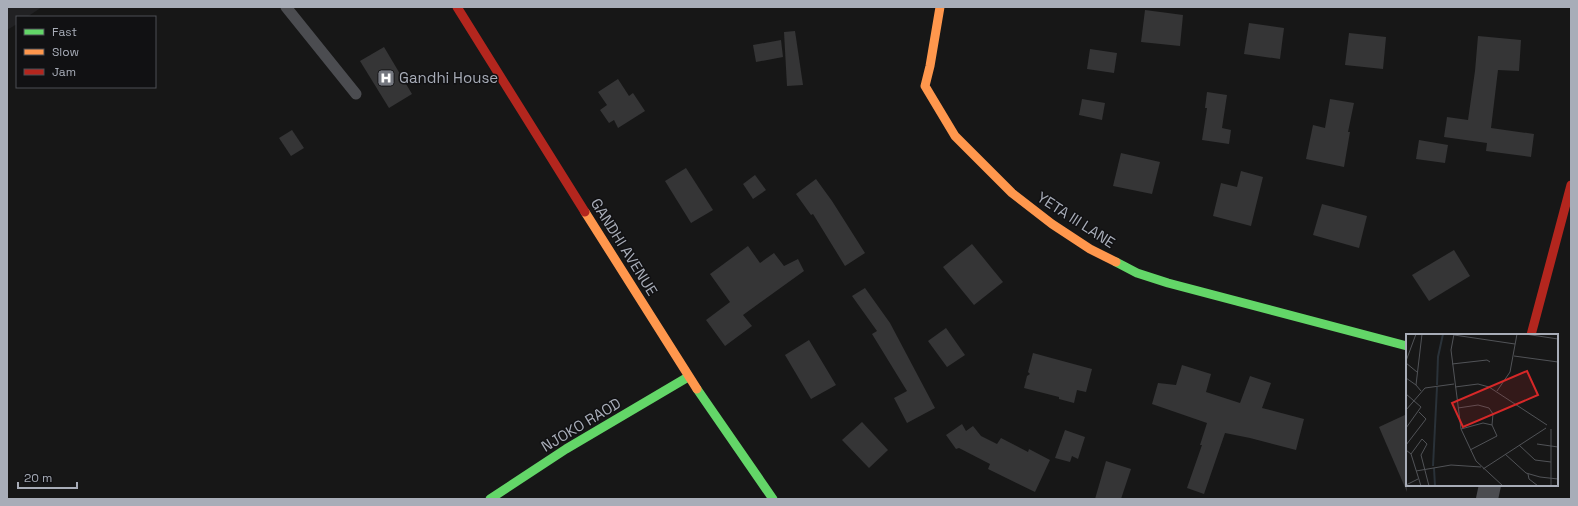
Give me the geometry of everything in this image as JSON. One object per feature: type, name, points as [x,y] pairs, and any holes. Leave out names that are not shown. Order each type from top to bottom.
[{"type":"street","name":"GANDHI AVENUE","points":[[457,7],[688,377],[773,499]]},
{"type":"street","name":"YETA III LANE","points":[[940,7],[925,86],[955,136],[1012,193],[1052,224],[1090,250],[1137,273],[1168,283],[1406,346]]},
{"type":"street","points":[[1531,334],[1571,185]]},
{"type":"street","name":"NJOKO RAOD","points":[[490,499],[566,449],[688,377]]},
{"type":"street","points":[[1487,499],[1490,486]]},
{"type":"lane","points":[[286,7],[356,94]]},
{"type":"shaded area","points":[[7,7],[42,7],[28,16],[16,16],[16,25],[7,30]]},
{"type":"building","points":[[1145,10],[1183,15],[1180,46],[1141,42]]},
{"type":"building","points":[[1249,23],[1284,28],[1280,59],[1244,54]]},
{"type":"building","points":[[795,31],[803,85],[787,86],[784,32]]},
{"type":"building","points":[[1349,33],[1386,37],[1383,69],[1345,65]]},
{"type":"building","points":[[1478,36],[1521,40],[1519,71],[1498,70],[1491,128],[1534,134],[1531,157],[1486,151],[1487,143],[1444,137],[1447,117],[1468,120]]},
{"type":"building","points":[[781,40],[783,57],[756,62],[753,45]]},
{"type":"building","name":"Gandhi House","points":[[384,47],[412,94],[389,108],[360,61]]},
{"type":"building","points":[[1090,49],[1117,53],[1114,73],[1087,69]]},
{"type":"building","points":[[618,79],[629,96],[633,93],[645,111],[618,128],[614,120],[609,123],[600,110],[607,105],[598,92]]},
{"type":"building","points":[[1207,92],[1227,95],[1222,128],[1231,130],[1229,144],[1202,140],[1207,108],[1205,108]]},
{"type":"building","points":[[1082,99],[1105,103],[1102,120],[1079,115]]},
{"type":"building","points":[[1330,99],[1354,103],[1348,132],[1350,132],[1344,167],[1306,159],[1313,125],[1325,128]]},
{"type":"building","points":[[292,130],[304,148],[291,156],[279,138]]},
{"type":"building","points":[[1419,140],[1448,145],[1445,163],[1416,159]]},
{"type":"building","points":[[1121,153],[1160,162],[1152,194],[1113,186]]},
{"type":"building","points":[[686,168],[713,210],[691,223],[665,181]]},
{"type":"building","points":[[1241,171],[1263,177],[1251,226],[1213,216],[1221,183],[1237,187]]},
{"type":"building","points":[[755,175],[766,190],[753,199],[743,184]]},
{"type":"building","points":[[816,179],[865,253],[845,266],[813,214],[811,215],[796,194]]},
{"type":"building","points":[[1322,204],[1367,216],[1359,248],[1313,235]]},
{"type":"building","points":[[972,244],[1003,282],[974,305],[943,267]]},
{"type":"building","points":[[748,246],[760,263],[774,253],[784,266],[798,259],[804,271],[743,315],[752,326],[725,346],[706,320],[730,302],[710,274]]},
{"type":"building","points":[[1454,250],[1470,276],[1429,301],[1412,275]]},
{"type":"building","points":[[865,288],[890,323],[935,408],[907,423],[894,398],[907,391],[872,334],[877,331],[852,296]]},
{"type":"building","points":[[946,328],[965,355],[947,367],[928,341]]},
{"type":"building","points":[[809,340],[836,385],[811,399],[785,355]]},
{"type":"building","points":[[1033,353],[1092,369],[1086,392],[1077,390],[1074,403],[1059,399],[1059,397],[1024,388],[1027,376],[1030,374],[1028,372]]},
{"type":"building","points":[[1182,365],[1211,374],[1206,392],[1240,403],[1250,376],[1271,383],[1262,408],[1304,419],[1296,450],[1225,433],[1204,494],[1187,488],[1202,445],[1200,445],[1207,423],[1152,404],[1158,383],[1176,385]]},
{"type":"building","points":[[1406,414],[1407,492],[1379,427]]},
{"type":"building","points":[[862,422],[888,450],[869,468],[842,440]]},
{"type":"building","points":[[962,424],[966,431],[973,426],[981,436],[997,444],[1001,438],[1028,452],[1029,449],[1050,460],[1035,492],[988,469],[990,464],[959,448],[956,449],[946,435]]},
{"type":"building","points":[[1065,430],[1085,437],[1078,459],[1072,456],[1070,462],[1055,458]]},
{"type":"building","points":[[1106,461],[1131,469],[1121,499],[1095,499]]},
{"type":"traffic: fast","points":[[1116,262],[1137,273],[1168,283],[1406,346]]},
{"type":"traffic: fast","points":[[490,499],[566,449],[688,377]]},
{"type":"traffic: fast","points":[[697,389],[773,499]]},
{"type":"traffic: slow","points":[[940,7],[925,86],[955,136],[1012,193],[1052,224],[1090,249],[1116,262]]},
{"type":"traffic: slow","points":[[585,212],[697,389]]},
{"type":"traffic: jam","points":[[457,7],[585,212]]},
{"type":"traffic: jam","points":[[1531,334],[1571,185]]},
{"type":"place","name":"Gandhi House","points":[[386,78]]}]
